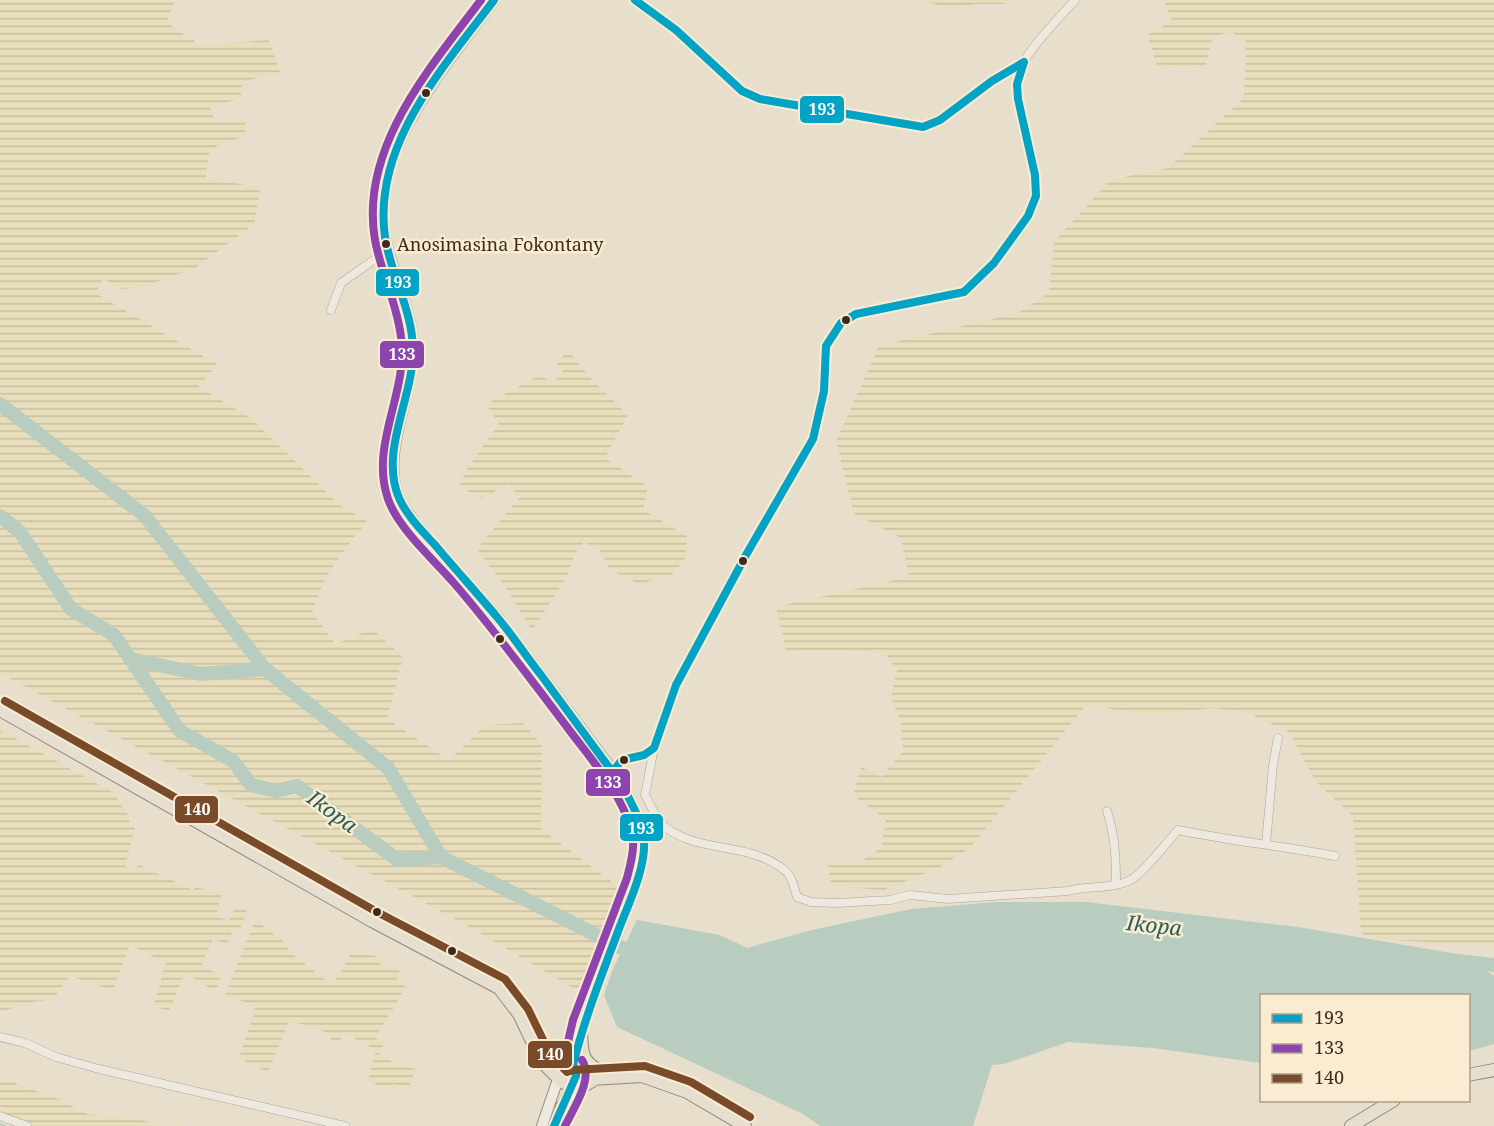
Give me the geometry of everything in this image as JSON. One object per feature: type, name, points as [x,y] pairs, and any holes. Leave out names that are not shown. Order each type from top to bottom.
[{"type":"main road","points":[[0,710],[372,921],[499,988],[519,1014],[542,1062],[558,1078],[568,1083],[597,1075],[642,1076],[687,1092],[745,1126]]},
{"type":"main road","points":[[582,1028],[583,1056],[597,1075]]},
{"type":"main road","points":[[534,1046],[548,1057],[597,1075]]},
{"type":"main road","points":[[558,1078],[557,1069],[569,1064]]},
{"type":"main road","points":[[569,1064],[577,1073],[574,1080]]},
{"type":"main road","points":[[1470,1075],[1492,1070]]},
{"type":"main road","points":[[562,1107],[576,1090],[597,1075]]},
{"type":"main road","points":[[1351,1126],[1392,1102]]},
{"type":"street","points":[[494,0],[428,92],[405,130],[384,187],[382,222],[411,331],[413,350],[412,369],[394,465],[398,495],[415,523],[498,619],[613,771],[630,800],[642,828],[643,856],[632,895],[569,1064]]},
{"type":"street","points":[[635,0],[676,30],[742,91],[760,99],[923,127],[940,120],[992,81],[1024,62],[1075,0]]},
{"type":"street","points":[[1024,62],[1017,84],[1018,99],[1035,175],[1036,196],[1028,216],[994,263],[963,292],[856,314],[841,323],[826,346],[824,391],[813,439],[746,555],[676,685],[654,748],[645,795],[659,822],[667,829],[683,838],[718,848],[744,850],[767,858],[789,873],[797,897],[810,902],[890,900],[910,895],[948,899],[1068,891],[1082,887],[1116,884],[1133,879],[1178,830],[1335,856]]},
{"type":"street","points":[[331,310],[341,283],[388,250]]},
{"type":"street","points":[[1266,844],[1273,765],[1278,738]]},
{"type":"street","points":[[613,771],[622,760],[644,755],[654,748]]},
{"type":"street","points":[[1107,811],[1113,831],[1116,884]]},
{"type":"street","points":[[642,828],[659,822]]},
{"type":"street","points":[[0,1037],[24,1043],[56,1057],[99,1069],[345,1126]]},
{"type":"street","points":[[542,1126],[558,1078]]},
{"type":"street","points":[[554,1126],[574,1080]]},
{"type":"street","points":[[0,1116],[27,1126]]},
{"type":"shaded area","points":[[0,0],[175,0],[167,23],[200,45],[269,40],[280,72],[242,82],[241,99],[210,106],[215,123],[246,117],[245,136],[210,149],[205,179],[261,187],[254,224],[195,268],[142,287],[122,289],[103,279],[95,293],[218,365],[198,386],[252,419],[340,505],[367,521],[325,579],[312,612],[335,644],[372,629],[403,657],[387,719],[449,760],[485,725],[523,723],[542,745],[541,829],[620,888],[585,995],[473,929],[0,673]]},
{"type":"shaded area","points":[[920,0],[1008,0],[1004,4],[975,4],[956,10]]},
{"type":"shaded area","points":[[1164,0],[1494,0],[1494,946],[1375,939],[1361,933],[1353,816],[1316,782],[1289,732],[1248,713],[1213,708],[1157,715],[1134,714],[1087,704],[971,847],[940,867],[884,890],[831,886],[827,860],[857,864],[881,848],[886,820],[853,795],[861,767],[882,777],[903,751],[901,723],[891,697],[897,670],[886,654],[843,650],[786,651],[776,607],[909,577],[901,538],[854,514],[836,441],[879,346],[1018,313],[1049,293],[1054,242],[1110,180],[1168,168],[1244,98],[1246,41],[1231,32],[1213,36],[1206,65],[1158,69],[1147,35],[1172,21]]},
{"type":"shaded area","points":[[569,351],[593,381],[628,415],[605,458],[648,487],[643,510],[687,536],[685,559],[673,574],[639,584],[610,570],[600,550],[584,542],[577,550],[567,576],[532,631],[506,588],[477,549],[520,497],[508,484],[481,499],[459,486],[467,469],[499,424],[486,404],[540,375],[552,383],[563,372],[556,362]]},
{"type":"shaded area","points":[[0,730],[114,793],[130,819],[129,823],[135,828],[125,865],[130,872],[139,865],[193,890],[196,887],[222,894],[216,916],[229,921],[236,905],[247,910],[239,933],[233,930],[227,944],[213,939],[201,966],[221,975],[216,992],[185,973],[169,1011],[153,1006],[166,963],[130,945],[113,990],[70,976],[53,999],[32,1002],[0,1012]]},
{"type":"shaded area","points":[[255,920],[283,941],[290,952],[332,985],[351,952],[376,956],[381,965],[400,971],[396,982],[406,987],[375,1038],[384,1043],[379,1055],[400,1066],[403,1064],[416,1070],[408,1088],[392,1084],[388,1089],[368,1081],[376,1050],[344,1033],[337,1045],[329,1042],[332,1035],[289,1021],[268,1072],[239,1058],[256,1006],[225,995]]},
{"type":"shaded area","points":[[0,1078],[58,1099],[87,1114],[131,1118],[167,1126],[31,1126],[0,1115]]},
{"type":"water","points":[[997,902],[1086,902],[1298,927],[1463,955],[1494,976],[1494,1044],[1470,1051],[1470,994],[1260,994],[1260,1063],[1153,1048],[1068,1042],[1004,1064],[992,1065],[973,1126],[820,1126],[803,1114],[617,1027],[604,995],[613,969],[637,920],[720,935],[747,948],[812,930],[911,909]]},
{"type":"waterway","name":"Ikopa","points":[[0,404],[145,516],[265,669],[388,768],[441,857]]},
{"type":"waterway","name":"Ikopa","points":[[0,516],[20,532],[71,609],[114,635],[180,731],[233,761],[251,785],[276,791],[297,786],[398,860],[441,857],[638,956]]},
{"type":"waterway","name":"Ikopa","points":[[130,659],[201,674],[265,669]]},
{"type":"waterway","name":"Ikopa","points":[[1457,961],[1494,965]]},
{"type":"waterway","points":[[0,1124],[5,1126]]},
{"type":"transit line","name":"133","points":[[481,0],[441,53],[403,111],[388,142],[378,173],[373,206],[375,240],[399,324],[402,357],[400,378],[386,438],[383,479],[388,499],[400,521],[511,653],[594,763],[620,801],[631,829],[633,847],[627,878],[573,1020],[563,1063]]},
{"type":"transit line","name":"193","points":[[494,0],[434,81],[416,110],[400,140],[389,171],[384,203],[385,237],[406,308],[413,351],[412,369],[398,425],[393,462],[394,480],[399,498],[406,511],[503,624],[612,771],[622,785],[639,819],[643,834],[644,852],[639,876],[582,1032],[573,1065],[576,1076],[554,1126]]},
{"type":"transit line","name":"193","points":[[635,0],[676,30],[742,91],[760,99],[923,127],[940,120],[992,81],[1024,62]]},
{"type":"transit line","name":"193","points":[[613,771],[622,760],[644,755],[654,748],[676,685],[746,555],[813,439],[824,391],[826,346],[841,323],[856,314],[964,292],[994,263],[1028,216],[1036,196],[1035,175],[1018,99],[1017,84],[1024,62]]},
{"type":"transit line","name":"140","points":[[5,701],[377,912],[505,979],[528,1009],[551,1056],[567,1072],[645,1066],[691,1082],[750,1117]]},
{"type":"transit line","name":"133","points":[[565,1126],[584,1084],[586,1076],[582,1060]]},
{"type":"place","name":"Anosimasina Fokontany","points":[[386,244]]}]
